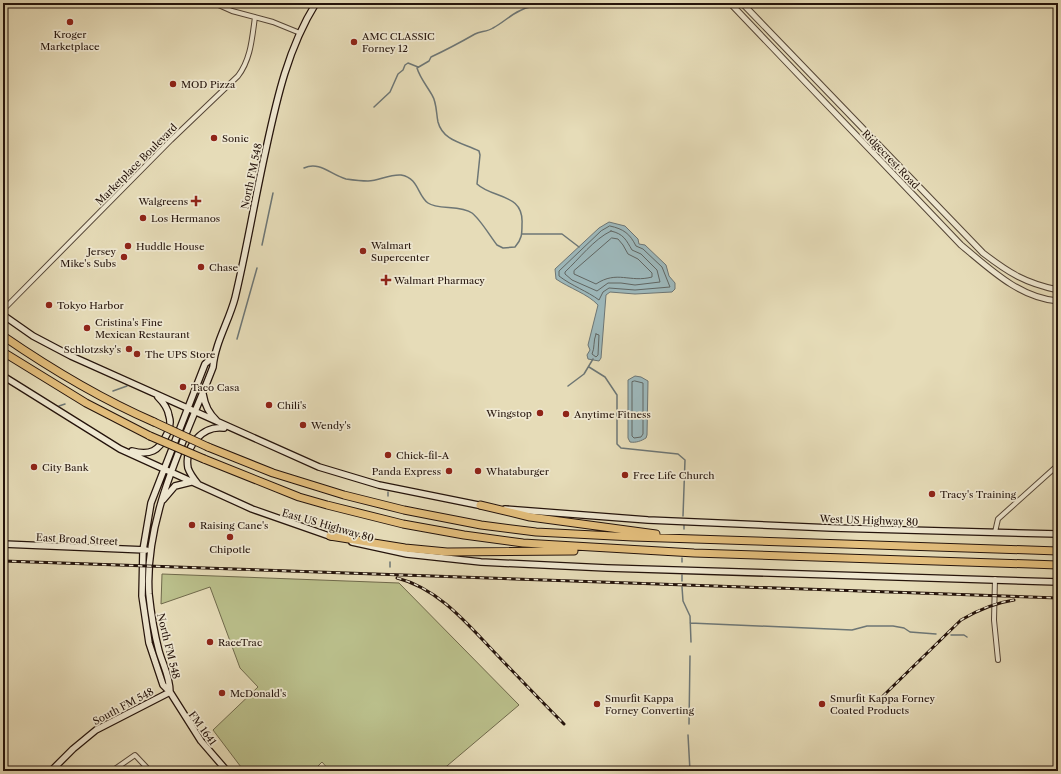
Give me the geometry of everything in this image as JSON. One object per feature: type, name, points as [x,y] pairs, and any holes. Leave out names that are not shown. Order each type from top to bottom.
[{"type":"highway","points":[[3,336],[62,374],[103,398],[208,447],[274,473],[344,495],[404,510],[474,524],[536,532],[1058,552]]},
{"type":"highway","points":[[3,352],[31,371],[86,403],[150,436],[204,460],[299,497],[403,524],[464,535],[523,543],[694,553],[1058,565]]},
{"type":"highway","points":[[480,505],[530,517],[698,539]]},
{"type":"highway","points":[[330,536],[405,548],[447,552],[574,551],[588,547]]},
{"type":"highway","points":[[1031,550],[1058,547]]},
{"type":"main road","name":"North FM 548","points":[[170,692],[170,682],[157,644],[151,610],[149,577],[150,550],[160,504],[213,367],[214,356],[235,297],[279,89],[285,68],[300,33],[316,3]]},
{"type":"main road","points":[[3,315],[46,343],[231,429],[319,467],[404,491],[480,505]]},
{"type":"main road","name":"North FM 548","points":[[170,692],[163,685],[147,634],[142,592],[143,550],[151,502],[163,468],[205,364],[214,356]]},
{"type":"main road","name":"East US Highway 80","points":[[3,376],[120,449],[274,518],[330,536],[371,547],[428,557],[481,562],[683,570],[995,579]]},
{"type":"main road","points":[[203,394],[205,405],[211,415],[220,424]]},
{"type":"main road","points":[[120,449],[146,454],[156,450],[163,443],[170,427],[170,420],[167,409],[157,395]]},
{"type":"main road","points":[[199,485],[190,474],[188,467],[189,455],[194,444],[200,435],[207,430],[217,427],[231,429]]},
{"type":"main road","points":[[160,504],[175,486],[192,482]]},
{"type":"main road","name":"West US Highway 80","points":[[480,505],[605,517],[680,522],[1058,534]]},
{"type":"main road","name":"East Broad Street","points":[[3,544],[150,550]]},
{"type":"main road","points":[[995,579],[1058,582]]},
{"type":"main road","name":"South FM 548","points":[[51,771],[71,751],[96,730],[170,692]]},
{"type":"main road","name":"FM 1641","points":[[170,692],[198,737],[227,771]]},
{"type":"street","points":[[214,3],[232,11],[256,17],[300,33]]},
{"type":"street","name":"Ridgecrest Road","points":[[730,3],[961,245],[1000,278],[1025,292],[1058,301]]},
{"type":"street","name":"Ridgecrest Road","points":[[742,3],[982,253],[1008,272],[1037,286],[1058,290]]},
{"type":"street","name":"Marketplace Boulevard","points":[[3,310],[171,140],[238,76],[245,67],[249,55],[256,17]]},
{"type":"street","points":[[995,532],[998,519],[1058,465]]},
{"type":"street","points":[[995,579],[994,620],[998,660]]},
{"type":"street","points":[[112,771],[135,755],[150,771]]},
{"type":"green space","points":[[162,574],[399,583],[519,705],[441,771],[330,771],[322,762],[313,771],[244,771],[213,730],[258,687],[240,668],[210,587],[161,604]]},
{"type":"water","points":[[609,222],[625,226],[638,239],[639,244],[645,245],[666,265],[669,276],[675,283],[675,289],[672,292],[635,294],[610,292],[606,295],[601,358],[599,361],[588,359],[587,355],[590,350],[588,345],[598,305],[594,301],[556,279],[555,269],[599,228]]},
{"type":"water","points":[[635,376],[641,377],[648,381],[647,435],[646,438],[642,440],[630,442],[628,438],[628,380]]},
{"type":"waterway","points":[[304,168],[310,166],[320,167],[346,179],[360,181],[372,181],[397,175],[407,177],[415,183],[424,200],[428,203],[437,206],[462,209],[472,213],[497,245],[503,248],[515,247],[520,239],[522,231],[521,214],[518,207],[506,198],[484,189],[477,184],[480,155],[479,151],[454,141],[444,133],[438,122],[434,98],[417,68],[429,61],[431,57],[477,33],[491,29],[515,13],[530,7],[533,3]]},
{"type":"waterway","points":[[374,107],[390,92],[398,74],[403,70],[405,65],[408,63],[418,67]]},
{"type":"waterway","points":[[262,245],[273,193]]},
{"type":"waterway","points":[[522,234],[562,234],[579,247]]},
{"type":"waterway","points":[[237,339],[257,268]]},
{"type":"waterway","points":[[568,386],[584,374],[593,359]]},
{"type":"waterway","points":[[589,367],[605,377],[617,395],[617,444],[621,448],[678,454],[685,460],[683,516]]},
{"type":"waterway","points":[[113,391],[127,386]]},
{"type":"waterway","points":[[59,406],[65,404]]},
{"type":"waterway","points":[[684,524],[684,529]]},
{"type":"waterway","points":[[390,562],[390,567]]},
{"type":"waterway","points":[[682,575],[682,581]]},
{"type":"waterway","points":[[682,587],[683,601],[690,616],[691,642]]},
{"type":"waterway","points":[[690,623],[852,630],[867,626],[893,626],[904,628],[910,632],[936,634]]},
{"type":"waterway","points":[[951,635],[964,635],[967,637]]},
{"type":"waterway","points":[[689,724],[690,656]]},
{"type":"waterway","points":[[688,735],[690,771]]},
{"type":"railway","points":[[3,561],[1058,598]]},
{"type":"railway","points":[[397,578],[412,583],[427,591],[453,610],[564,724]]},
{"type":"railway","points":[[883,696],[961,620],[986,607],[1014,600]]},
{"type":"place","name":"Kroger Marketplace","points":[[70,22]]},
{"type":"place","name":"AMC CLASSIC Forney 12","points":[[354,42]]},
{"type":"place","name":"MOD Pizza","points":[[173,84]]},
{"type":"place","name":"Sonic","points":[[214,138]]},
{"type":"place","name":"Walgreens","points":[[196,201]]},
{"type":"place","name":"Los Hermanos","points":[[143,218]]},
{"type":"place","name":"Huddle House","points":[[128,246]]},
{"type":"place","name":"Walmart Supercenter","points":[[363,251]]},
{"type":"place","name":"Jersey Mike's Subs","points":[[124,257]]},
{"type":"place","name":"Chase","points":[[201,267]]},
{"type":"place","name":"Walmart Pharmacy","points":[[386,280]]},
{"type":"place","name":"Tokyo Harbor","points":[[49,305]]},
{"type":"place","name":"Cristina's Fine Mexican Restaurant","points":[[87,328]]},
{"type":"place","name":"Schlotzsky's","points":[[129,349]]},
{"type":"place","name":"The UPS Store","points":[[137,354]]},
{"type":"place","name":"Taco Casa","points":[[183,387]]},
{"type":"place","name":"Chili's","points":[[269,405]]},
{"type":"place","name":"Wingstop","points":[[540,413]]},
{"type":"place","name":"Anytime Fitness","points":[[566,414]]},
{"type":"place","name":"Wendy's","points":[[303,425]]},
{"type":"place","name":"Chick-fil-A","points":[[388,455]]},
{"type":"place","name":"City Bank","points":[[34,467]]},
{"type":"place","name":"Panda Express","points":[[449,471]]},
{"type":"place","name":"Whataburger","points":[[478,471]]},
{"type":"place","name":"Free Life Church","points":[[625,475]]},
{"type":"place","name":"Tracy's Training","points":[[932,494]]},
{"type":"place","name":"Raising Cane's","points":[[192,525]]},
{"type":"place","name":"Chipotle","points":[[230,537]]},
{"type":"place","name":"RaceTrac","points":[[210,642]]},
{"type":"place","name":"McDonald's","points":[[222,693]]},
{"type":"place","name":"Smurfit Kappa Forney Converting","points":[[597,704]]},
{"type":"place","name":"Smurfit Kappa Forney Coated Products","points":[[822,704]]}]
